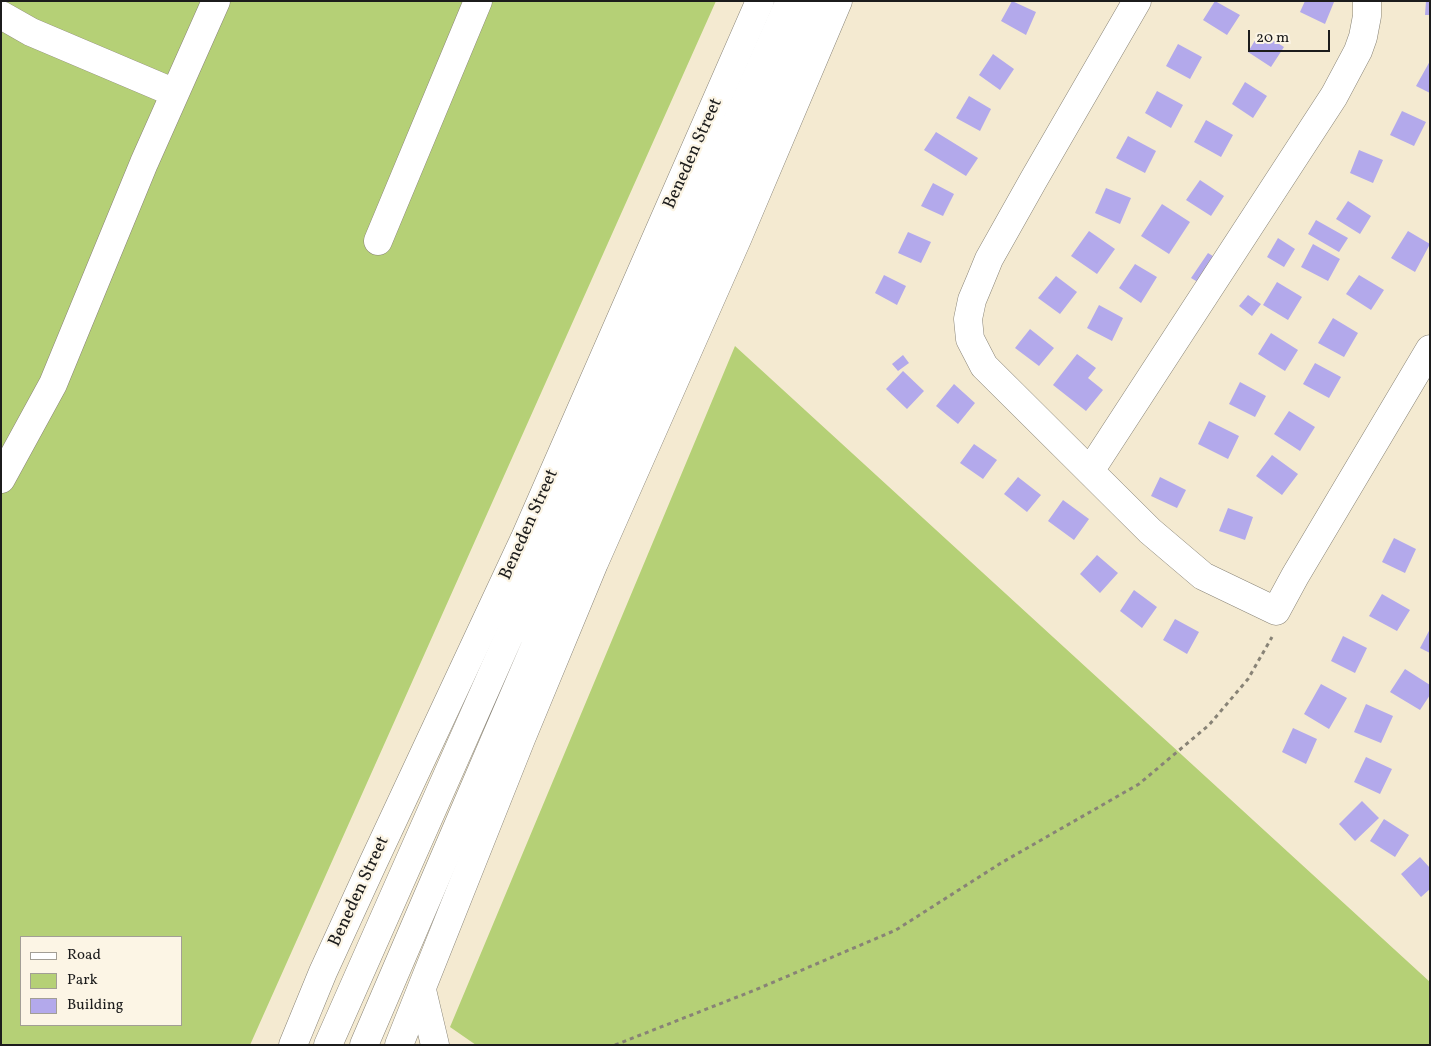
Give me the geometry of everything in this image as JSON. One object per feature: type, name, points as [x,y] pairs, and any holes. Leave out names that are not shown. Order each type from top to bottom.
[{"type":"street","points":[[1,479],[54,384],[144,162],[216,1]]},
{"type":"street","points":[[378,241],[478,1]]},
{"type":"street","name":"Beneden Street","points":[[293,1045],[323,972],[524,540],[760,1]]},
{"type":"street","points":[[328,1045],[790,1]]},
{"type":"street","points":[[364,1045],[812,1]]},
{"type":"street","points":[[399,1045],[517,748],[594,563],[738,237],[838,1]]},
{"type":"street","points":[[1137,1],[989,259],[972,300],[968,319],[970,339],[984,366],[1150,531],[1202,576],[1276,611],[1430,349]]},
{"type":"street","points":[[1090,471],[1334,96],[1358,51],[1364,30],[1367,1]]},
{"type":"street","points":[[1,15],[30,32],[176,93]]},
{"type":"street","points":[[422,990],[435,1045]]},
{"type":"path","points":[[615,1045],[755,990],[896,930],[1001,863],[1139,784],[1209,725],[1248,679],[1274,635],[1276,611]]},
{"type":"green space","points":[[1,1],[716,1],[250,1045],[1,1045]]},
{"type":"green space","points":[[735,346],[1430,982],[1430,1045],[476,1045],[450,1027]]},
{"type":"building","points":[[1012,1],[1036,12],[1026,35],[1001,21]]},
{"type":"building","points":[[1215,1],[1240,15],[1227,35],[1203,20]]},
{"type":"building","points":[[1305,1],[1334,2],[1325,24],[1300,12]]},
{"type":"building","points":[[1426,1],[1430,1],[1430,15],[1425,15]]},
{"type":"building","points":[[1260,32],[1284,47],[1271,67],[1248,52]]},
{"type":"building","points":[[1178,44],[1202,57],[1190,79],[1166,66]]},
{"type":"building","points":[[993,54],[1014,69],[1000,90],[979,75]]},
{"type":"building","points":[[1430,61],[1430,93],[1416,86]]},
{"type":"building","points":[[1245,82],[1267,96],[1253,118],[1232,104]]},
{"type":"building","points":[[1157,91],[1183,105],[1171,128],[1145,113]]},
{"type":"building","points":[[969,96],[991,109],[980,131],[956,118]]},
{"type":"building","points":[[1402,111],[1426,122],[1414,146],[1390,135]]},
{"type":"building","points":[[1206,120],[1233,135],[1221,157],[1194,142]]},
{"type":"building","points":[[936,132],[978,158],[966,176],[924,150]]},
{"type":"building","points":[[1128,136],[1156,151],[1145,173],[1116,158]]},
{"type":"building","points":[[1359,150],[1383,160],[1373,183],[1350,173]]},
{"type":"building","points":[[1200,180],[1224,196],[1211,216],[1186,200]]},
{"type":"building","points":[[933,183],[954,194],[943,216],[921,206]]},
{"type":"building","points":[[1106,188],[1131,198],[1120,224],[1095,213]]},
{"type":"building","points":[[1348,201],[1371,216],[1360,234],[1336,219]]},
{"type":"building","points":[[1162,204],[1190,222],[1169,254],[1141,236]]},
{"type":"building","points":[[1316,220],[1348,238],[1339,252],[1308,234]]},
{"type":"building","points":[[1089,231],[1115,249],[1097,274],[1071,256]]},
{"type":"building","points":[[1408,231],[1430,244],[1415,272],[1391,258]]},
{"type":"building","points":[[908,232],[931,242],[921,263],[898,253]]},
{"type":"building","points":[[1278,238],[1295,249],[1284,267],[1267,257]]},
{"type":"building","points":[[1313,244],[1340,259],[1328,281],[1301,267]]},
{"type":"building","points":[[1208,253],[1224,263],[1208,288],[1191,278]]},
{"type":"building","points":[[1135,264],[1157,277],[1141,303],[1119,288]]},
{"type":"building","points":[[884,275],[906,286],[897,305],[875,293]]},
{"type":"building","points":[[1359,275],[1384,290],[1371,310],[1346,294]]},
{"type":"building","points":[[1056,276],[1077,292],[1060,314],[1038,298]]},
{"type":"building","points":[[1277,282],[1302,297],[1288,320],[1263,305]]},
{"type":"building","points":[[1248,295],[1261,304],[1252,316],[1239,306]]},
{"type":"building","points":[[1099,305],[1123,318],[1112,341],[1087,328]]},
{"type":"building","points":[[1333,318],[1358,333],[1344,357],[1318,343]]},
{"type":"building","points":[[1030,329],[1054,348],[1039,366],[1015,348]]},
{"type":"building","points":[[1271,333],[1298,350],[1285,371],[1258,354]]},
{"type":"building","points":[[1077,354],[1096,368],[1088,378],[1103,390],[1086,411],[1053,385]]},
{"type":"building","points":[[903,355],[909,363],[898,371],[892,364]]},
{"type":"building","points":[[1315,363],[1341,377],[1329,398],[1303,384]]},
{"type":"building","points":[[903,371],[924,391],[907,409],[886,389]]},
{"type":"building","points":[[1240,382],[1266,396],[1255,417],[1229,404]]},
{"type":"building","points":[[954,384],[975,403],[958,424],[936,406]]},
{"type":"building","points":[[1289,411],[1315,427],[1300,451],[1274,434]]},
{"type":"building","points":[[1209,421],[1239,436],[1228,459],[1198,444]]},
{"type":"building","points":[[974,444],[997,460],[983,479],[960,463]]},
{"type":"building","points":[[1272,455],[1298,474],[1282,495],[1256,476]]},
{"type":"building","points":[[1018,477],[1041,495],[1027,512],[1004,494]]},
{"type":"building","points":[[1160,477],[1186,490],[1177,508],[1151,496]]},
{"type":"building","points":[[1063,500],[1089,519],[1074,540],[1048,521]]},
{"type":"building","points":[[1228,508],[1253,517],[1245,540],[1219,531]]},
{"type":"building","points":[[1394,538],[1416,549],[1405,573],[1382,562]]},
{"type":"building","points":[[1097,555],[1118,573],[1100,593],[1080,574]]},
{"type":"building","points":[[1134,590],[1157,607],[1142,628],[1120,611]]},
{"type":"building","points":[[1382,594],[1410,610],[1397,631],[1369,616]]},
{"type":"building","points":[[1175,619],[1199,632],[1187,654],[1163,640]]},
{"type":"building","points":[[1430,629],[1430,653],[1420,648]]},
{"type":"building","points":[[1343,636],[1367,648],[1355,673],[1331,661]]},
{"type":"building","points":[[1405,669],[1430,685],[1430,695],[1420,710],[1390,692]]},
{"type":"building","points":[[1321,684],[1347,698],[1329,729],[1304,714]]},
{"type":"building","points":[[1366,704],[1393,716],[1381,743],[1354,732]]},
{"type":"building","points":[[1293,728],[1317,739],[1306,764],[1282,752]]},
{"type":"building","points":[[1366,757],[1392,769],[1380,794],[1354,782]]},
{"type":"building","points":[[1362,801],[1379,818],[1355,841],[1339,824]]},
{"type":"building","points":[[1384,819],[1409,835],[1395,857],[1370,841]]},
{"type":"building","points":[[1420,857],[1430,868],[1430,889],[1421,897],[1401,874]]}]
